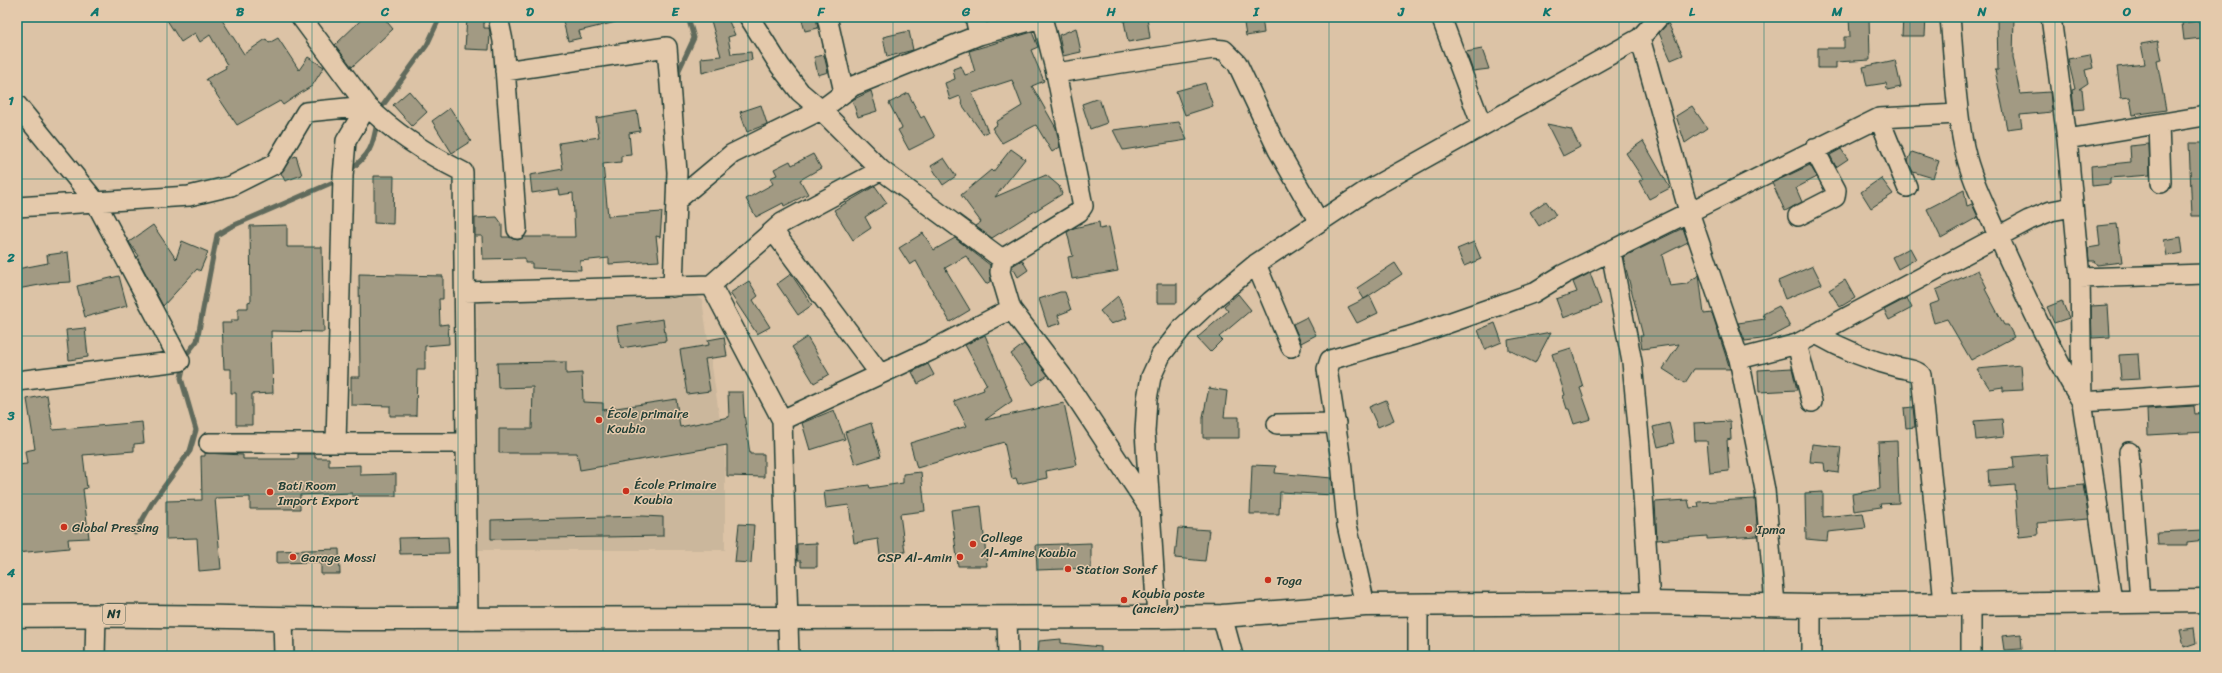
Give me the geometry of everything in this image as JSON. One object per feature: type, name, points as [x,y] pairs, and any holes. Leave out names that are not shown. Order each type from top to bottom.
[{"type":"main road","name":"N1","points":[[17,616],[96,614],[283,619],[1157,617],[1222,616],[1365,605],[1650,603],[1775,604],[1811,606],[2112,600],[2205,601]]},
{"type":"street","points":[[300,17],[367,106],[417,148],[463,172],[468,619]]},
{"type":"street","points":[[498,17],[505,71],[517,229]]},
{"type":"street","points":[[749,17],[763,41],[800,92],[821,110],[881,170],[1002,259]]},
{"type":"street","points":[[827,17],[844,92]]},
{"type":"street","points":[[975,17],[979,36]]},
{"type":"street","points":[[677,200],[732,154],[821,110],[853,86],[979,36],[1041,17],[1056,73],[1083,206],[1079,212],[1002,259],[1000,272],[1011,309],[1062,376],[1150,509]]},
{"type":"street","points":[[1441,17],[1482,126]]},
{"type":"street","points":[[1157,617],[1145,432],[1147,399],[1151,377],[1161,355],[1183,327],[1211,301],[1256,264],[1366,191],[1640,38],[1659,17]]},
{"type":"street","points":[[1950,17],[1958,114],[1970,172],[2036,318],[2060,366],[2082,402]]},
{"type":"street","points":[[2051,17],[2067,139],[2072,207],[2080,278],[2082,402],[2112,600]]},
{"type":"street","points":[[1640,38],[1689,212],[1739,359],[1765,490],[1775,604]]},
{"type":"street","points":[[505,71],[667,47],[677,172],[673,287]]},
{"type":"street","points":[[1056,73],[1213,49],[1224,50],[1237,63],[1278,150],[1319,222]]},
{"type":"street","points":[[17,105],[95,201],[180,361],[17,381]]},
{"type":"street","points":[[17,208],[95,201],[188,196],[231,186],[275,164],[306,112],[367,106]]},
{"type":"street","points":[[336,442],[343,176],[346,141],[367,106]]},
{"type":"street","points":[[1365,605],[1347,525],[1336,423],[1327,368],[1330,360],[1417,334],[1533,293],[1564,274],[1879,118],[1958,114]]},
{"type":"street","points":[[2067,139],[2205,116]]},
{"type":"street","points":[[1879,118],[1907,187]]},
{"type":"street","points":[[2159,124],[2161,183]]},
{"type":"street","points":[[1798,216],[1835,197],[1836,190],[1814,149]]},
{"type":"street","points":[[464,292],[711,285],[774,232],[782,223],[881,170]]},
{"type":"street","points":[[1739,359],[1797,344],[2029,220],[2051,211],[2072,207]]},
{"type":"street","points":[[774,232],[880,374]]},
{"type":"street","points":[[1611,252],[1632,362],[1640,448],[1650,603]]},
{"type":"street","points":[[1256,264],[1291,347]]},
{"type":"street","points":[[2080,278],[2205,274]]},
{"type":"street","points":[[711,285],[782,420],[789,656]]},
{"type":"street","points":[[782,420],[880,374],[1011,309]]},
{"type":"street","points":[[1816,334],[1839,347],[1876,362],[1914,371],[1921,375],[1944,603]]},
{"type":"street","points":[[1797,344],[1812,402]]},
{"type":"street","points":[[2082,402],[2205,394]]},
{"type":"street","points":[[1277,424],[1336,423]]},
{"type":"street","points":[[209,443],[466,442]]},
{"type":"street","points":[[2129,452],[2140,600]]},
{"type":"street","points":[[1971,602],[1971,656]]},
{"type":"street","points":[[1418,605],[1418,656]]},
{"type":"street","points":[[1811,606],[1811,656]]},
{"type":"street","points":[[95,656],[96,614]]},
{"type":"street","points":[[1222,616],[1233,656]]},
{"type":"street","points":[[1007,617],[1008,656]]},
{"type":"street","points":[[283,619],[284,656]]},
{"type":"shaded area","name":"École primaire Koubia","points":[[691,294],[702,300],[725,454],[725,550],[478,550],[477,302]]},
{"type":"building","points":[[165,17],[220,17],[244,54],[266,39],[269,43],[278,38],[299,70],[308,57],[324,67],[312,86],[283,105],[280,101],[237,125],[206,79],[226,68],[225,66],[227,65],[210,35],[200,42],[195,33],[181,42]]},
{"type":"building","points":[[364,17],[383,17],[393,29],[352,67],[335,45]]},
{"type":"building","points":[[467,17],[484,17],[484,28],[489,28],[490,32],[489,50],[465,49]]},
{"type":"building","points":[[577,17],[616,17],[616,22],[579,31],[581,38],[568,41],[563,21]]},
{"type":"building","points":[[710,17],[727,17],[735,35],[728,37],[731,54],[751,52],[752,60],[702,73],[701,58],[721,56]]},
{"type":"building","points":[[801,17],[816,17],[818,28],[805,31]]},
{"type":"building","points":[[1147,17],[1150,38],[1128,42],[1124,21]]},
{"type":"building","points":[[1243,17],[1262,17],[1264,33],[1246,36]]},
{"type":"building","points":[[1849,17],[1869,17],[1870,60],[1836,62],[1836,68],[1818,68],[1818,48],[1844,48],[1844,37],[1850,37]]},
{"type":"building","points":[[1903,17],[1926,17],[1925,36],[1902,36]]},
{"type":"building","points":[[1997,17],[2014,17],[2013,57],[2020,94],[2050,92],[2052,112],[2020,115],[2022,127],[2007,129],[1995,70],[1998,70]]},
{"type":"building","points":[[2199,21],[2202,38],[2184,40],[2182,23]]},
{"type":"building","points":[[1668,23],[1683,55],[1671,60],[1659,33]]},
{"type":"building","points":[[1076,28],[1081,52],[1063,56],[1059,35]]},
{"type":"building","points":[[909,31],[913,50],[887,57],[883,37]]},
{"type":"building","points":[[1032,32],[1038,47],[1031,50],[1044,81],[1032,86],[1056,128],[1060,147],[1052,152],[1036,125],[1002,143],[992,128],[997,125],[996,122],[1022,106],[1012,80],[972,93],[988,132],[983,134],[963,106],[960,96],[950,100],[945,83],[955,79],[953,69],[961,66],[965,75],[975,72],[969,51]]},
{"type":"building","points":[[2158,41],[2162,60],[2157,61],[2166,110],[2133,115],[2130,97],[2121,98],[2117,67],[2145,64],[2141,44]]},
{"type":"building","points":[[1482,49],[1489,69],[1473,71],[1466,52]]},
{"type":"building","points":[[824,55],[828,72],[818,75],[814,57]]},
{"type":"building","points":[[2090,55],[2093,68],[2085,70],[2088,83],[2079,89],[2082,89],[2084,109],[2074,110],[2072,90],[2075,89],[2068,59]]},
{"type":"building","points":[[1895,60],[1901,87],[1887,90],[1886,83],[1867,86],[1863,67]]},
{"type":"building","points":[[1205,83],[1213,106],[1185,115],[1176,91]]},
{"type":"building","points":[[409,91],[427,112],[412,126],[393,105]]},
{"type":"building","points":[[871,91],[877,111],[858,117],[852,100]]},
{"type":"building","points":[[908,93],[921,118],[924,116],[935,137],[909,150],[898,130],[902,128],[889,103]]},
{"type":"building","points":[[1099,98],[1107,123],[1090,129],[1082,104]]},
{"type":"building","points":[[761,105],[767,124],[747,132],[740,112]]},
{"type":"building","points":[[1692,106],[1707,128],[1685,143],[1676,116]]},
{"type":"building","points":[[450,108],[471,141],[452,153],[432,121]]},
{"type":"building","points":[[637,111],[640,131],[629,133],[631,155],[621,156],[621,162],[603,164],[608,216],[662,212],[660,237],[656,236],[659,261],[609,264],[609,258],[580,261],[581,270],[532,268],[532,263],[525,263],[525,258],[483,259],[482,236],[475,236],[475,218],[497,217],[502,224],[502,237],[509,237],[518,240],[524,237],[575,237],[573,193],[559,195],[558,189],[532,193],[530,175],[563,169],[559,143],[599,137],[596,118]]},
{"type":"building","points":[[1179,122],[1187,140],[1123,150],[1113,130]]},
{"type":"building","points":[[1547,124],[1571,129],[1580,147],[1563,156]]},
{"type":"building","points":[[1643,141],[1670,188],[1649,199],[1639,181],[1643,179],[1626,153]]},
{"type":"building","points":[[2189,143],[2205,143],[2205,216],[2192,216]]},
{"type":"building","points":[[2149,144],[2150,175],[2110,178],[2110,184],[2092,186],[2091,166],[2131,162],[2130,146]]},
{"type":"building","points":[[1011,149],[1025,159],[995,197],[1046,175],[1059,186],[1062,194],[992,238],[975,226],[981,222],[961,195],[991,170],[993,172]]},
{"type":"building","points":[[1841,149],[1848,159],[1836,167],[1830,155]]},
{"type":"building","points":[[1912,152],[1939,161],[1933,178],[1913,172],[1908,161]]},
{"type":"building","points":[[813,154],[821,168],[800,180],[808,194],[784,206],[783,203],[756,217],[746,199],[773,184],[770,178],[777,175],[774,169],[790,161],[792,165]]},
{"type":"building","points":[[296,156],[302,175],[285,181],[281,173],[291,158]]},
{"type":"building","points":[[944,158],[956,176],[943,185],[931,166]]},
{"type":"building","points":[[1810,165],[1817,177],[1796,188],[1802,202],[1785,211],[1772,183]]},
{"type":"building","points":[[374,176],[394,176],[393,224],[374,223]]},
{"type":"building","points":[[1881,178],[1893,194],[1871,208],[1861,192]]},
{"type":"building","points":[[875,186],[887,203],[865,217],[871,228],[853,240],[834,210]]},
{"type":"building","points":[[1964,190],[1967,206],[1972,204],[1978,217],[1941,238],[1927,209]]},
{"type":"building","points":[[1546,201],[1556,215],[1539,226],[1530,212]]},
{"type":"building","points":[[1099,222],[1100,229],[1109,227],[1118,271],[1072,279],[1068,257],[1073,256],[1067,232],[1074,228]]},
{"type":"building","points":[[2117,224],[2122,262],[2097,265],[2094,261],[2089,261],[2088,248],[2100,246],[2098,226]]},
{"type":"building","points":[[153,225],[176,259],[182,241],[208,252],[200,271],[197,269],[163,306],[137,257],[139,256],[129,242]]},
{"type":"building","points":[[287,225],[287,247],[322,247],[324,332],[271,331],[273,393],[252,394],[252,425],[236,425],[236,393],[231,393],[231,369],[224,369],[222,323],[231,323],[231,320],[238,320],[238,308],[248,308],[248,302],[251,301],[250,226]]},
{"type":"building","points":[[1683,228],[1688,242],[1662,255],[1670,286],[1686,284],[1699,275],[1704,314],[1712,313],[1730,369],[1694,369],[1685,383],[1663,369],[1679,344],[1642,349],[1640,336],[1643,336],[1623,257]]},
{"type":"building","points":[[923,233],[934,250],[955,238],[990,265],[991,281],[986,284],[966,256],[945,268],[970,310],[950,322],[916,261],[910,265],[899,248]]},
{"type":"building","points":[[2181,237],[2183,253],[2167,256],[2164,240]]},
{"type":"building","points":[[1474,242],[1481,259],[1464,266],[1457,249]]},
{"type":"building","points":[[1910,248],[1916,259],[1898,269],[1892,257]]},
{"type":"building","points":[[68,252],[71,282],[51,283],[17,289],[17,269],[48,263],[47,255]]},
{"type":"building","points":[[1022,260],[1028,270],[1018,277],[1012,266]]},
{"type":"building","points":[[1395,263],[1402,274],[1364,299],[1357,288]]},
{"type":"building","points":[[1813,266],[1822,284],[1785,299],[1778,281]]},
{"type":"building","points":[[1978,270],[1987,288],[1985,289],[2004,325],[2008,325],[2014,337],[1971,360],[1947,319],[1934,323],[1929,305],[1940,301],[1936,290]]},
{"type":"building","points":[[1590,273],[1601,304],[1563,318],[1556,299],[1577,292],[1573,282]]},
{"type":"building","points":[[359,274],[443,276],[443,299],[439,299],[440,325],[448,324],[449,344],[425,346],[425,370],[417,370],[416,416],[390,416],[390,406],[351,405],[351,377],[360,377]]},
{"type":"building","points":[[791,274],[812,305],[798,315],[777,284]]},
{"type":"building","points":[[119,276],[127,306],[85,317],[77,286]]},
{"type":"building","points":[[1845,280],[1855,298],[1840,307],[1829,290]]},
{"type":"building","points":[[749,281],[758,296],[753,300],[770,327],[757,334],[730,293]]},
{"type":"building","points":[[1157,284],[1177,284],[1177,303],[1157,303]]},
{"type":"building","points":[[1060,292],[1065,292],[1071,310],[1058,315],[1061,323],[1048,327],[1039,299]]},
{"type":"building","points":[[1238,294],[1251,310],[1219,337],[1222,340],[1210,352],[1197,338],[1228,311],[1224,306]]},
{"type":"building","points":[[1118,296],[1127,318],[1111,324],[1100,311]]},
{"type":"building","points":[[1370,296],[1378,313],[1357,323],[1348,307]]},
{"type":"building","points":[[1907,298],[1912,308],[1889,320],[1884,310]]},
{"type":"building","points":[[2062,301],[2069,318],[2054,323],[2047,307]]},
{"type":"building","points":[[2108,305],[2110,337],[2092,338],[2091,306]]},
{"type":"building","points":[[1779,306],[1790,327],[1769,338],[1745,341],[1738,323],[1765,319],[1763,314]]},
{"type":"building","points":[[1307,317],[1316,335],[1301,343],[1293,324]]},
{"type":"building","points":[[663,319],[666,341],[621,348],[617,326]]},
{"type":"building","points":[[1495,323],[1502,342],[1485,349],[1478,330]]},
{"type":"building","points":[[85,328],[88,357],[69,360],[66,330]]},
{"type":"building","points":[[1551,332],[1535,363],[1509,350],[1508,340]]},
{"type":"building","points":[[985,335],[1012,401],[985,420],[1064,403],[1077,465],[1046,471],[1047,478],[1018,484],[1016,478],[1012,479],[1004,442],[917,468],[910,443],[967,426],[954,401],[984,390],[983,387],[987,385],[965,345]]},
{"type":"building","points":[[724,337],[727,356],[705,359],[710,391],[687,394],[680,350],[709,345],[708,340]]},
{"type":"building","points":[[807,337],[829,374],[814,383],[792,347]]},
{"type":"building","points":[[1024,344],[1048,375],[1033,385],[1011,354]]},
{"type":"building","points":[[1571,348],[1583,387],[1580,388],[1591,419],[1574,424],[1569,409],[1567,409],[1563,396],[1565,395],[1552,354]]},
{"type":"building","points":[[2138,354],[2140,379],[2121,380],[2119,355]]},
{"type":"building","points":[[566,362],[566,374],[582,373],[583,402],[603,403],[603,410],[676,399],[680,427],[729,417],[728,392],[743,392],[744,413],[750,454],[764,454],[764,477],[727,476],[727,445],[580,470],[577,453],[499,453],[499,429],[532,429],[533,387],[498,388],[497,363]]},
{"type":"building","points":[[928,364],[934,375],[918,384],[912,372]]},
{"type":"building","points":[[2021,365],[2023,390],[2003,391],[2003,387],[1990,389],[1977,369]]},
{"type":"building","points":[[1792,368],[1797,390],[1759,392],[1758,370]]},
{"type":"building","points":[[1209,388],[1227,391],[1224,417],[1239,417],[1239,438],[1203,438],[1203,417]]},
{"type":"building","points":[[47,395],[53,430],[142,422],[144,443],[134,444],[134,451],[83,455],[87,488],[83,489],[89,538],[68,539],[69,548],[17,553],[17,465],[27,464],[25,451],[35,449],[27,399]]},
{"type":"building","points":[[1386,400],[1394,420],[1378,427],[1369,407]]},
{"type":"building","points":[[2194,406],[2195,414],[2205,413],[2205,432],[2148,435],[2147,409]]},
{"type":"building","points":[[1913,407],[1915,427],[1906,428],[1904,408]]},
{"type":"building","points":[[834,410],[845,439],[810,450],[802,423]]},
{"type":"building","points":[[2002,419],[2004,437],[1976,440],[1974,421]]},
{"type":"building","points":[[1730,421],[1731,439],[1727,440],[1729,471],[1710,473],[1707,441],[1695,441],[1694,423]]},
{"type":"building","points":[[871,423],[881,456],[855,464],[845,432]]},
{"type":"building","points":[[1669,423],[1674,443],[1658,447],[1653,427]]},
{"type":"building","points":[[1897,441],[1899,503],[1880,504],[1881,507],[1854,511],[1852,494],[1880,489],[1878,442]]},
{"type":"building","points":[[1812,444],[1841,447],[1838,473],[1825,471],[1824,463],[1810,462]]},
{"type":"building","points":[[205,453],[243,455],[243,459],[298,459],[298,454],[315,454],[315,458],[329,458],[329,466],[360,465],[360,475],[396,474],[396,496],[352,496],[352,493],[300,495],[300,509],[250,509],[250,497],[215,498],[221,569],[199,571],[197,538],[166,539],[166,501],[202,500],[201,456],[205,456]]},
{"type":"building","points":[[2047,454],[2049,488],[2083,485],[2089,519],[2037,523],[2038,535],[2019,537],[2015,485],[1989,487],[1988,470],[2014,468],[2013,457]]},
{"type":"building","points":[[1252,465],[1276,466],[1275,473],[1332,478],[1333,495],[1280,492],[1279,514],[1250,514]]},
{"type":"building","points":[[921,472],[925,511],[900,514],[905,552],[880,555],[878,539],[854,543],[849,505],[826,508],[824,491],[869,485],[870,488],[903,483],[903,474]]},
{"type":"building","points":[[1823,492],[1823,517],[1863,513],[1866,528],[1828,532],[1827,541],[1806,539],[1805,493]]},
{"type":"building","points":[[1755,499],[1758,536],[1707,539],[1707,536],[1657,540],[1655,502],[1688,500],[1690,508],[1699,507],[1698,502]]},
{"type":"building","points":[[981,506],[987,566],[958,566],[951,510]]},
{"type":"building","points":[[643,516],[663,517],[663,536],[491,539],[491,520]]},
{"type":"building","points":[[739,524],[754,525],[751,563],[735,562]]},
{"type":"building","points":[[1178,528],[1209,530],[1205,561],[1175,558]]},
{"type":"building","points":[[2205,530],[2205,540],[2187,542],[2187,545],[2158,545],[2157,532]]},
{"type":"building","points":[[448,537],[449,553],[400,554],[399,538]]},
{"type":"building","points":[[817,543],[817,567],[801,567],[801,561],[797,561],[797,544]]},
{"type":"building","points":[[1091,543],[1091,568],[1037,570],[1036,545]]},
{"type":"building","points":[[339,549],[340,574],[321,574],[321,562],[277,563],[277,551]]},
{"type":"building","points":[[2194,628],[2196,643],[2184,647],[2180,630]]},
{"type":"building","points":[[2021,634],[2022,649],[2004,650],[2002,636]]},
{"type":"building","points":[[1061,639],[1061,643],[1101,647],[1101,656],[1038,656],[1039,641]]},
{"type":"waterway","points":[[378,112],[427,45],[440,17]]},
{"type":"waterway","points":[[678,80],[679,70],[694,38],[688,17]]},
{"type":"waterway","points":[[349,171],[362,160],[369,150],[374,138],[377,121]]},
{"type":"waterway","points":[[135,533],[152,503],[190,451],[196,430],[181,378],[186,355],[197,341],[217,235],[230,227],[338,180]]},
{"type":"place","name":"École primaire Koubia","points":[[599,420]]},
{"type":"place","name":"École Primaire Koubia","points":[[626,491]]},
{"type":"place","name":"Bati Room Import Export","points":[[270,492]]},
{"type":"place","name":"Global Pressing","points":[[64,527]]},
{"type":"place","name":"Ipma","points":[[1749,529]]},
{"type":"place","name":"College Al-Amine Koubia","points":[[973,544]]},
{"type":"place","name":"Garage Mossi","points":[[293,557]]},
{"type":"place","name":"CSP Al-Amin","points":[[960,557]]},
{"type":"place","name":"Station Sonef","points":[[1068,569]]},
{"type":"place","name":"Toga","points":[[1268,580]]},
{"type":"place","name":"Koubia poste (ancien)","points":[[1124,600]]}]
